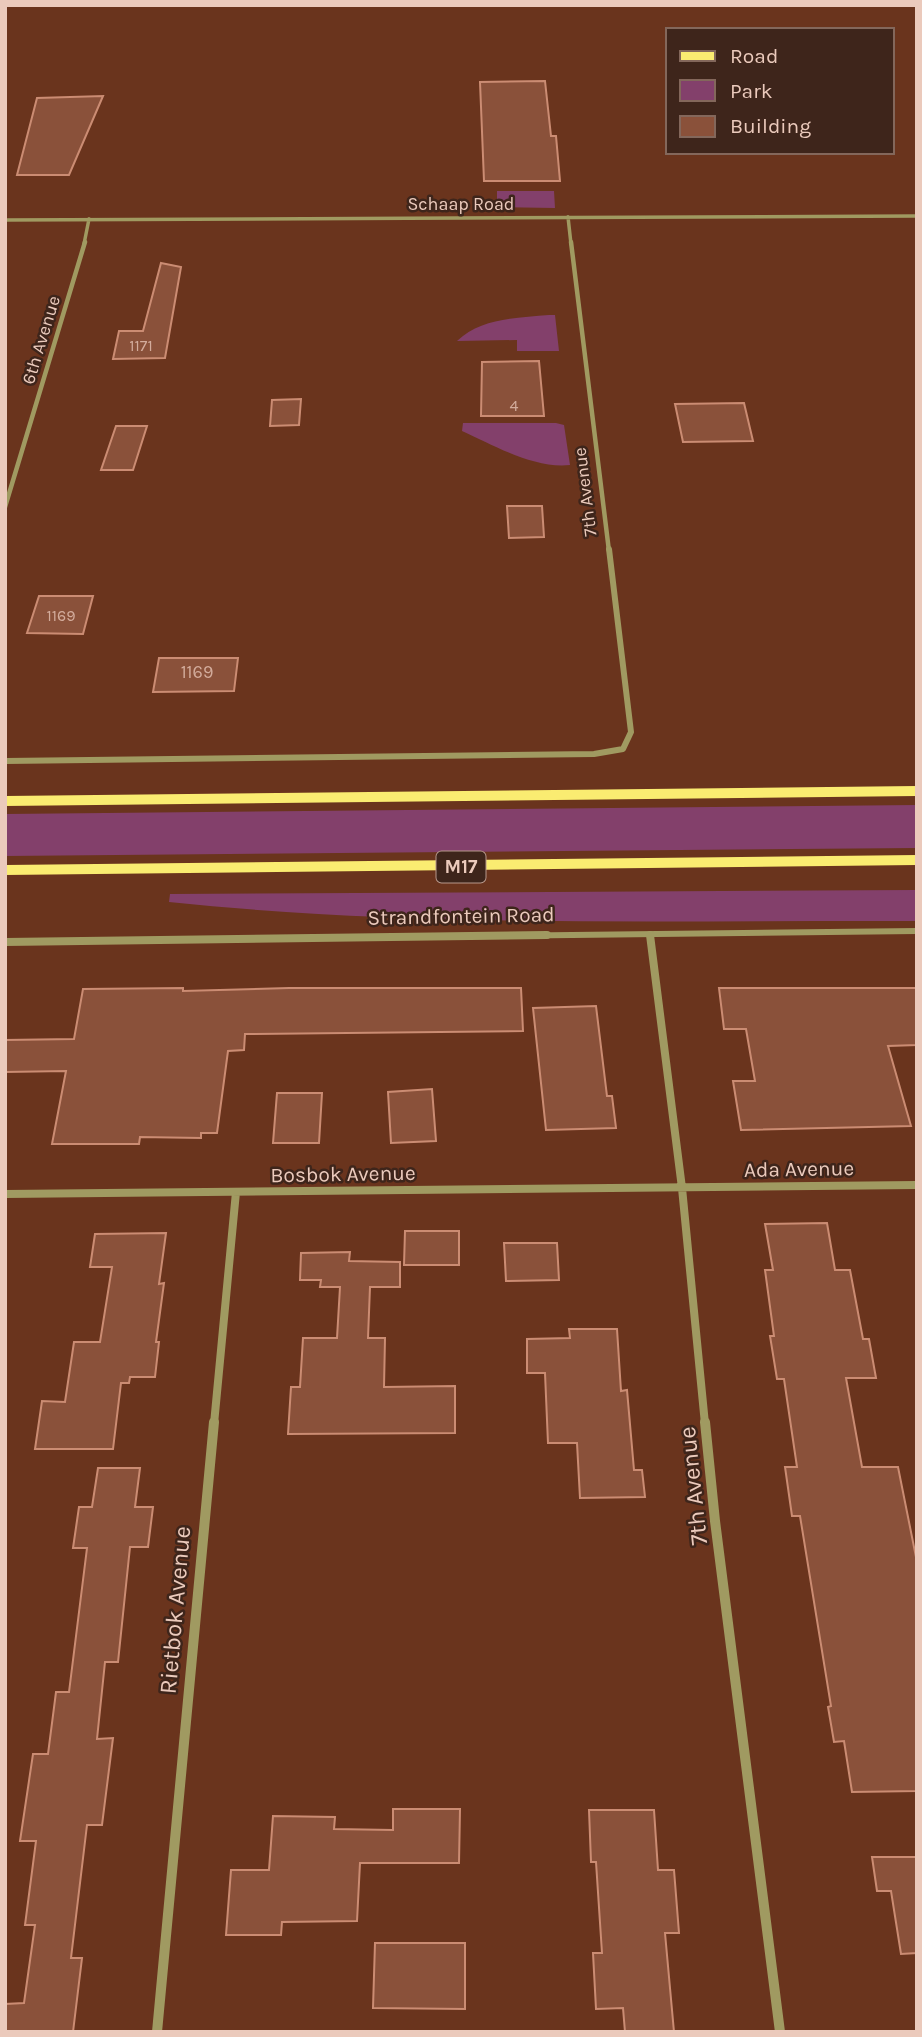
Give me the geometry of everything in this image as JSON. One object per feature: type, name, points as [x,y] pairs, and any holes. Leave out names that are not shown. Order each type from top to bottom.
[{"type":"main road","points":[[5,801],[917,791]]},
{"type":"main road","name":"M17","points":[[5,870],[917,860]]},
{"type":"street","name":"Schaap Road","points":[[5,220],[917,216]]},
{"type":"street","name":"7th Avenue","points":[[5,761],[612,753],[623,749],[631,733],[568,218]]},
{"type":"street","name":"6th Avenue","points":[[5,507],[84,246],[89,219]]},
{"type":"street","name":"Strandfontein Road","points":[[5,942],[917,930]]},
{"type":"street","name":"7th Avenue","points":[[650,934],[682,1188],[715,1521],[780,2032]]},
{"type":"street","name":"Ada Avenue","points":[[682,1188],[917,1185]]},
{"type":"street","name":"Bosbok Avenue","points":[[5,1194],[682,1188]]},
{"type":"street","name":"Rietbok Avenue","points":[[157,2032],[236,1192]]},
{"type":"green space","points":[[497,191],[554,191],[555,208],[497,207]]},
{"type":"green space","points":[[555,315],[559,351],[517,351],[517,340],[457,341],[466,333],[488,323],[512,318]]},
{"type":"green space","points":[[463,423],[564,425],[570,465],[542,463],[514,455],[462,431]]},
{"type":"green space","points":[[917,805],[917,848],[5,856],[5,814]]},
{"type":"green space","points":[[917,890],[917,921],[449,919],[355,916],[169,902],[170,894]]},
{"type":"building","points":[[545,81],[551,136],[556,136],[560,181],[484,181],[480,82]]},
{"type":"building","points":[[103,96],[69,175],[17,175],[37,98]]},
{"type":"building","points":[[161,263],[181,267],[165,358],[113,359],[119,331],[143,331]]},
{"type":"building","points":[[539,361],[544,416],[481,416],[482,362]]},
{"type":"building","points":[[301,399],[299,425],[270,426],[272,400]]},
{"type":"building","points":[[744,403],[753,441],[683,442],[675,404]]},
{"type":"building","points":[[116,426],[147,426],[133,470],[101,470]]},
{"type":"building","points":[[507,506],[542,506],[544,537],[509,538]]},
{"type":"building","points":[[39,596],[93,596],[83,634],[27,633]]},
{"type":"building","points":[[159,658],[238,658],[234,691],[153,692]]},
{"type":"building","points":[[183,988],[183,991],[521,988],[523,1031],[245,1034],[244,1050],[228,1051],[217,1133],[201,1133],[201,1138],[140,1137],[139,1144],[52,1144],[66,1071],[5,1072],[5,1040],[74,1039],[83,989]]},
{"type":"building","points":[[719,988],[917,988],[917,1045],[888,1046],[911,1126],[741,1130],[733,1081],[755,1081],[746,1029],[724,1029]]},
{"type":"building","points":[[596,1006],[607,1096],[612,1096],[616,1128],[546,1130],[533,1008]]},
{"type":"building","points":[[432,1089],[436,1141],[391,1143],[388,1092]]},
{"type":"building","points":[[277,1093],[322,1093],[319,1143],[273,1143]]},
{"type":"building","points":[[827,1223],[835,1270],[850,1270],[863,1339],[869,1339],[876,1378],[846,1378],[862,1467],[898,1467],[917,1562],[917,1791],[852,1792],[844,1741],[834,1742],[828,1707],[831,1706],[800,1516],[792,1516],[785,1467],[797,1467],[784,1379],[777,1379],[770,1336],[774,1336],[765,1270],[773,1270],[765,1224]]},
{"type":"building","points":[[405,1231],[459,1231],[459,1265],[404,1265]]},
{"type":"building","points":[[166,1233],[159,1284],[164,1283],[156,1342],[159,1342],[155,1377],[130,1377],[129,1383],[121,1383],[113,1449],[35,1449],[42,1401],[65,1402],[74,1342],[100,1342],[112,1267],[90,1267],[95,1234]]},
{"type":"building","points":[[504,1243],[557,1243],[559,1280],[506,1281]]},
{"type":"building","points":[[350,1252],[349,1261],[400,1262],[400,1287],[370,1287],[368,1338],[385,1338],[384,1387],[455,1386],[455,1433],[288,1434],[291,1387],[300,1387],[303,1338],[337,1338],[340,1287],[320,1287],[321,1280],[300,1280],[301,1253]]},
{"type":"building","points":[[569,1329],[617,1329],[621,1391],[627,1390],[634,1470],[642,1470],[645,1497],[580,1498],[577,1443],[548,1443],[545,1373],[527,1373],[527,1339],[570,1338]]},
{"type":"building","points":[[98,1468],[140,1468],[135,1507],[153,1507],[148,1547],[130,1547],[118,1662],[105,1662],[97,1739],[113,1738],[102,1825],[87,1825],[71,1958],[82,1958],[73,2032],[5,2032],[5,2004],[24,2003],[35,1925],[25,1925],[36,1841],[20,1841],[33,1754],[48,1754],[56,1692],[69,1692],[87,1548],[73,1548],[79,1507],[92,1507]]},
{"type":"building","points":[[393,1809],[460,1809],[459,1863],[360,1863],[357,1921],[282,1922],[281,1935],[226,1935],[231,1870],[269,1870],[273,1816],[335,1817],[334,1829],[393,1830]]},
{"type":"building","points":[[589,1810],[654,1810],[658,1870],[674,1870],[679,1933],[665,1933],[674,2032],[625,2032],[623,2008],[596,2009],[593,1953],[602,1953],[596,1862],[591,1862]]},
{"type":"building","points":[[872,1857],[917,1857],[917,1953],[901,1954],[891,1891],[877,1891]]},
{"type":"building","points":[[375,1943],[465,1943],[465,2009],[373,2008]]}]
